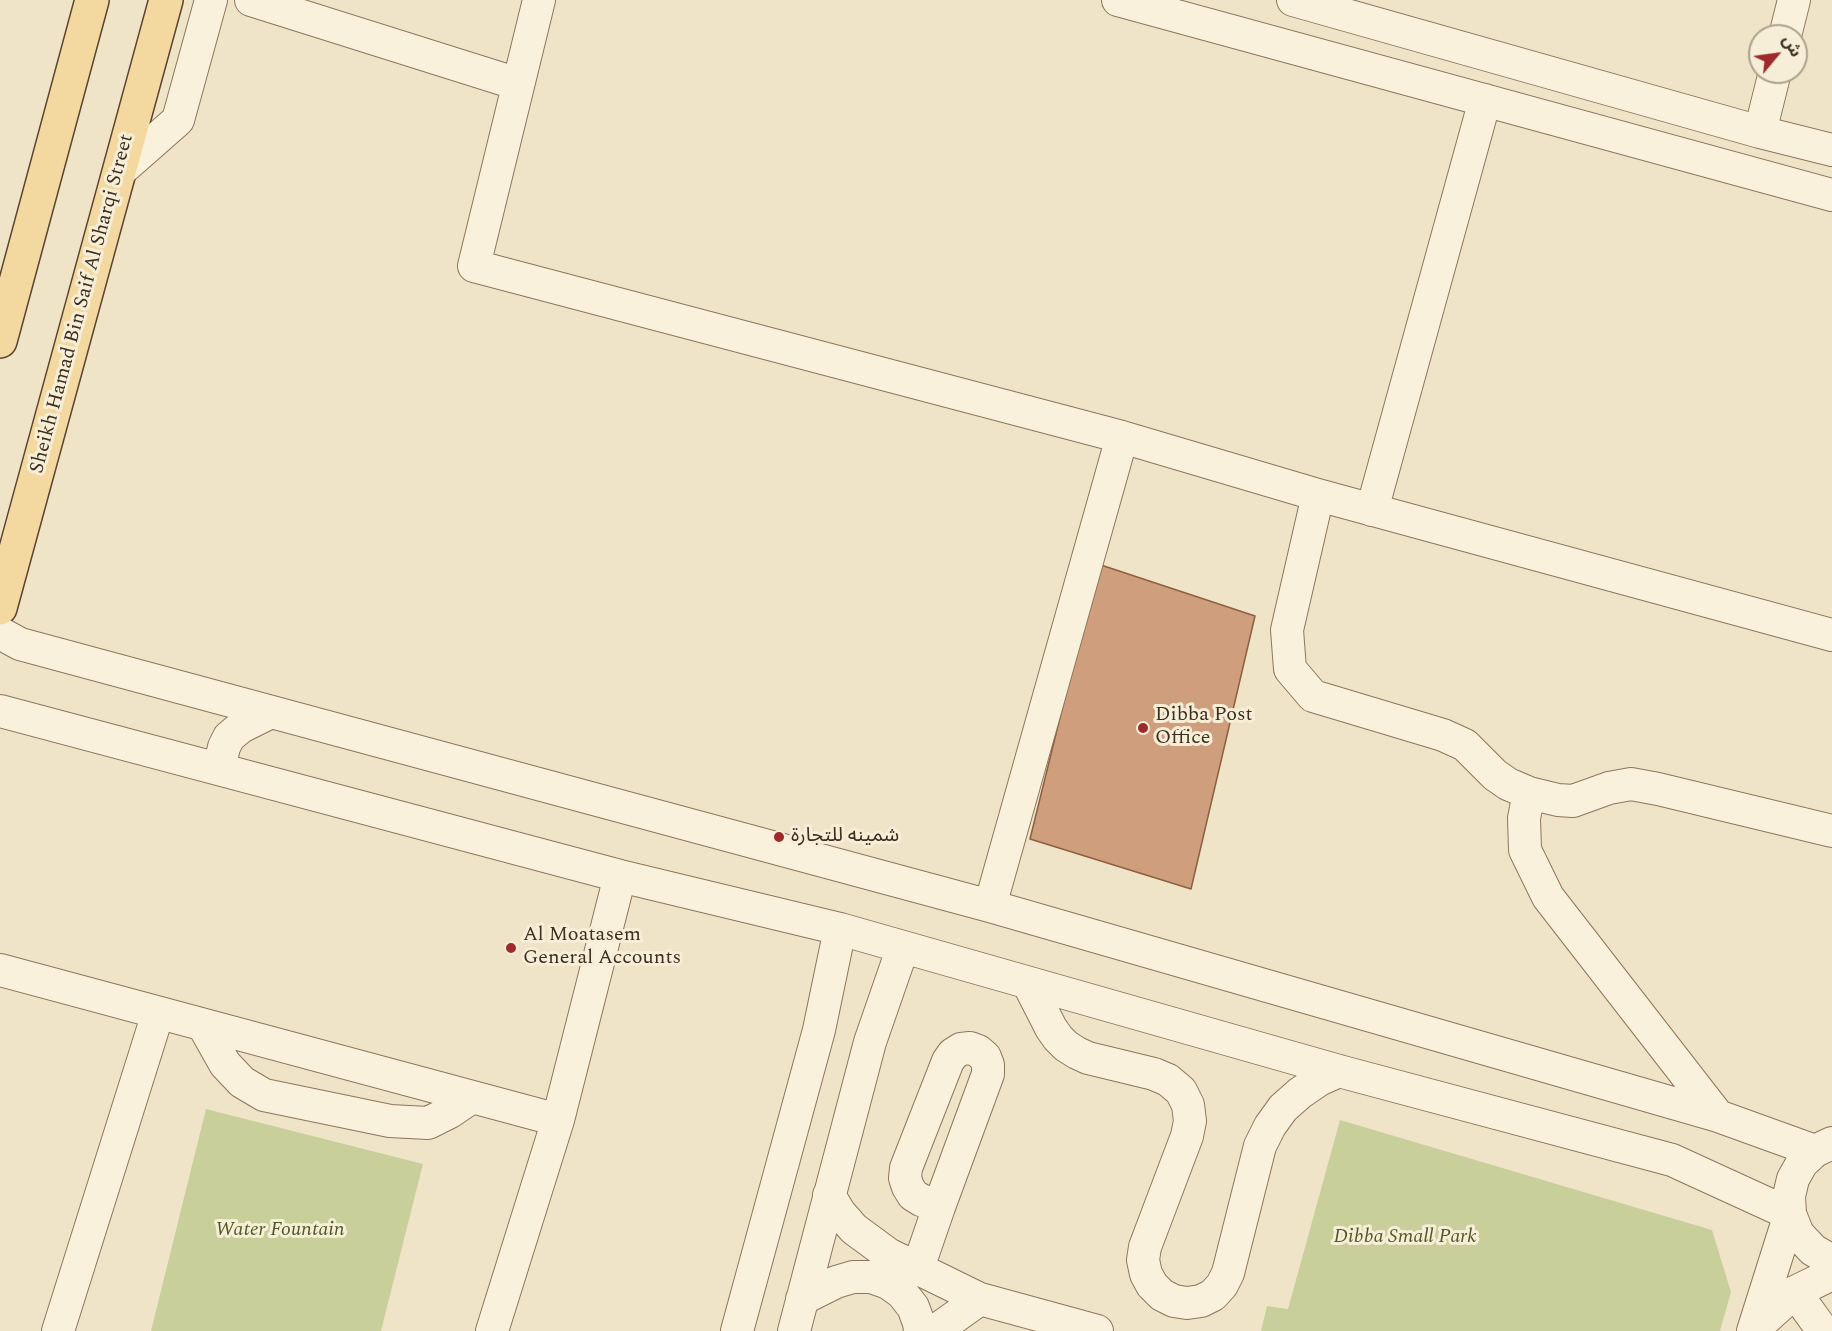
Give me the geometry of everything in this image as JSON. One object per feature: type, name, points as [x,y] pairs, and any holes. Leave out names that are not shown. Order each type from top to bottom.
[{"type":"main road","points":[[81,0],[81,44]]},
{"type":"main road","points":[[0,341],[92,0]]},
{"type":"main road","name":"Sheikh Hamad Bin Saif Al Sharqi Street","points":[[0,608],[166,0]]},
{"type":"main road","points":[[142,91],[175,35],[189,0]]},
{"type":"street","points":[[120,171],[178,120],[211,0]]},
{"type":"street","points":[[251,0],[518,84]]},
{"type":"street","points":[[539,0],[474,266],[1122,437],[1318,495],[1832,635]]},
{"type":"street","points":[[1118,0],[1832,195]]},
{"type":"street","points":[[1293,0],[1378,12],[1760,132],[1832,150]]},
{"type":"street","points":[[1788,24],[1794,0]]},
{"type":"street","points":[[1760,132],[1772,84]]},
{"type":"street","points":[[1372,510],[1485,100]]},
{"type":"street","points":[[990,906],[1122,437]]},
{"type":"street","points":[[1318,495],[1287,630],[1290,669],[1313,696],[1443,735],[1465,745],[1495,775],[1508,784],[1529,793],[1573,801],[1609,788],[1631,784],[1832,831]]},
{"type":"street","points":[[0,633],[20,644],[990,906],[1718,1116],[1828,1145]]},
{"type":"street","points":[[0,711],[620,876],[840,929],[1339,1071],[1672,1160],[1790,1214]]},
{"type":"street","points":[[219,769],[229,736],[241,727],[271,712]]},
{"type":"street","points":[[1529,793],[1524,818],[1525,850],[1548,897],[1718,1116]]},
{"type":"street","points":[[492,1331],[558,1120],[620,876]]},
{"type":"street","points":[[737,1331],[819,1030],[840,929]]},
{"type":"street","points":[[794,1331],[870,1042],[903,947]]},
{"type":"street","points":[[0,970],[558,1120]]},
{"type":"street","points":[[1028,983],[1051,1028],[1066,1046],[1088,1058],[1154,1074],[1168,1080],[1180,1091],[1188,1105],[1190,1121],[1187,1136],[1145,1247],[1143,1260],[1146,1274],[1152,1285],[1161,1295],[1174,1301],[1187,1303],[1201,1301],[1213,1295],[1222,1285],[1228,1273],[1260,1146],[1270,1126],[1283,1108],[1300,1093],[1319,1080],[1339,1071]]},
{"type":"street","points":[[58,1331],[158,1013]]},
{"type":"street","points":[[203,1024],[225,1064],[242,1082],[264,1095],[390,1121],[428,1123],[472,1097]]},
{"type":"street","points":[[819,1030],[870,1042]]},
{"type":"street","points":[[1828,1145],[1802,1163],[1793,1179],[1789,1196],[1790,1214],[1798,1234],[1813,1250],[1832,1261]]},
{"type":"street","points":[[829,1195],[847,1221],[871,1243],[888,1254],[980,1299],[1097,1331]]},
{"type":"street","points":[[918,1268],[939,1207]]},
{"type":"street","points":[[1753,1330],[1790,1214]]},
{"type":"street","points":[[1753,1330],[1795,1292],[1832,1274]]},
{"type":"street","points":[[802,1299],[836,1282],[853,1277],[871,1277],[888,1283],[902,1293],[913,1307],[920,1323],[920,1331]]},
{"type":"street","points":[[1795,1292],[1822,1331]]},
{"type":"street","points":[[935,1331],[980,1299]]},
{"type":"green space","name":"Water Fountain","points":[[206,1109],[423,1164],[381,1331],[151,1331]]},
{"type":"green space","name":"Dibba Small Park","points":[[1340,1120],[1712,1230],[1731,1292],[1720,1331],[1261,1331],[1267,1306],[1288,1309]]},
{"type":"building","name":"Dibba Post Office","points":[[1098,564],[1255,616],[1191,889],[1030,839]]},
{"type":"place","name":"Dibba Post Office","points":[[1143,728]]},
{"type":"place","name":"شمينه للتجارة","points":[[779,837]]},
{"type":"place","name":"Al Moatasem General Accounts","points":[[511,948]]}]
